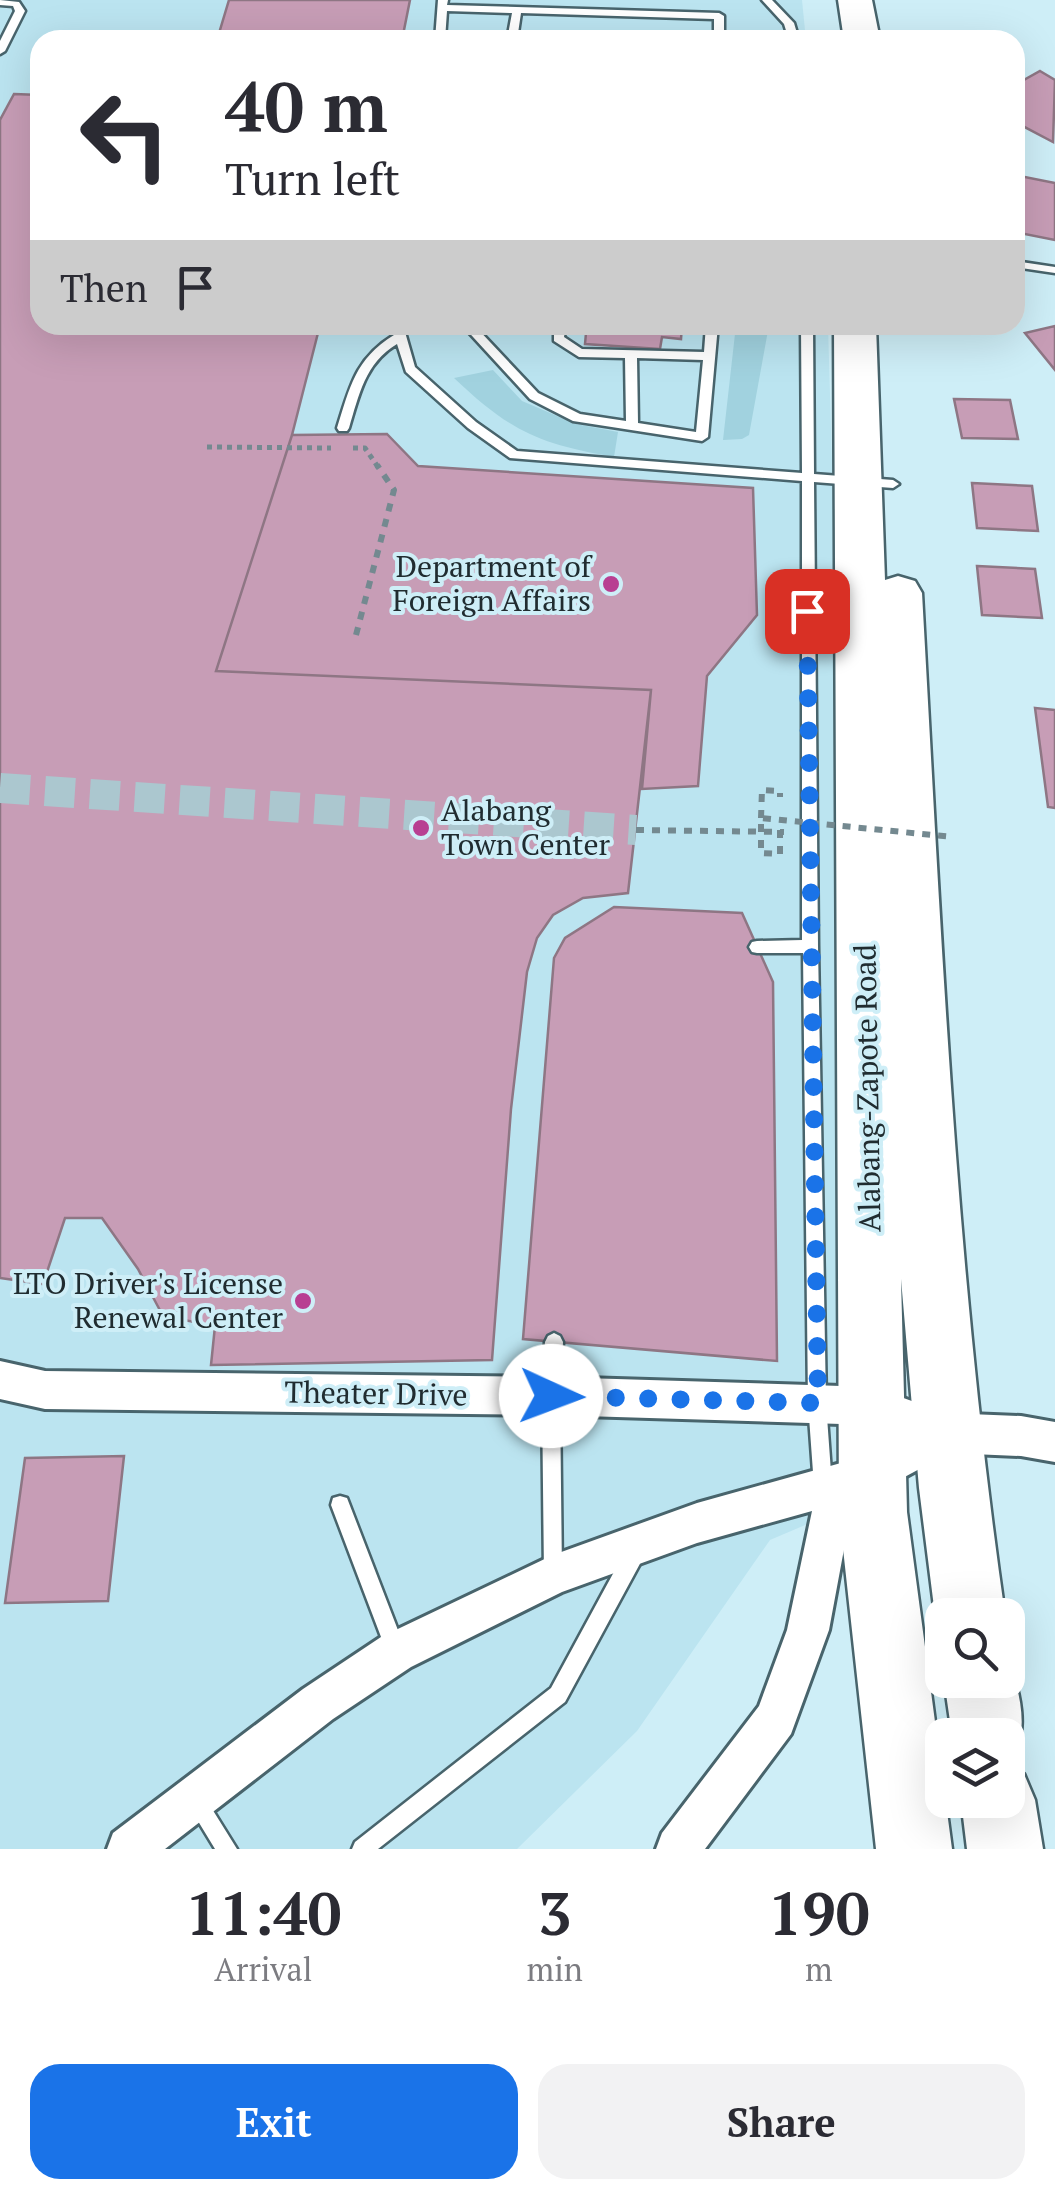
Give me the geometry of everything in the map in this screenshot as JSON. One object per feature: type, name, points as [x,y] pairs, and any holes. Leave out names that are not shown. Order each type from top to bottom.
[{"type":"highway","points":[[827,0],[832,30]]},
{"type":"highway","points":[[855,0],[860,30]]},
{"type":"highway","name":"Alabang-Zapote Road","points":[[854,335],[845,1405],[914,1849]]},
{"type":"highway","name":"Alabang-Zapote Road","points":[[884,335],[854,481],[909,896],[945,1433],[968,1598]]},
{"type":"highway","points":[[1001,1818],[1005,1849]]},
{"type":"street","name":"Theater Drive","points":[[0,1380],[45,1390],[551,1396],[845,1405],[945,1433]]},
{"type":"street","points":[[678,1849],[776,1719],[808,1630],[831,1514],[856,1491],[945,1433],[1021,1436],[1055,1442]]},
{"type":"street","points":[[129,1849],[318,1704],[396,1652],[554,1575],[641,1541],[856,1491]]},
{"type":"lane","points":[[766,0],[791,30]]},
{"type":"lane","points":[[0,2],[16,4],[20,11],[0,51]]},
{"type":"lane","points":[[441,30],[444,4],[719,16],[719,30]]},
{"type":"lane","points":[[514,30],[517,8]]},
{"type":"lane","points":[[1025,266],[1055,270]]},
{"type":"lane","points":[[344,428],[364,364],[393,335]]},
{"type":"lane","points":[[399,335],[410,369],[472,425],[514,455],[854,481]]},
{"type":"lane","points":[[477,335],[534,396],[578,418],[702,436],[711,335]]},
{"type":"lane","points":[[558,335],[579,353],[710,356]]},
{"type":"lane","points":[[810,335],[854,481],[811,834],[810,946],[845,1405]]},
{"type":"lane","points":[[631,354],[632,426]]},
{"type":"lane","points":[[757,947],[810,946]]},
{"type":"lane","points":[[554,1342],[554,1575]]},
{"type":"lane","points":[[340,1506],[396,1652]]},
{"type":"lane","points":[[362,1849],[558,1695],[641,1541]]},
{"type":"lane","points":[[194,1799],[228,1849]]},
{"type":"path","points":[[207,446],[365,448],[394,490],[356,635]]},
{"type":"path","points":[[762,790],[780,791],[780,854],[762,852],[761,818],[762,790]]},
{"type":"path","points":[[761,818],[954,837]]},
{"type":"path","points":[[636,830],[811,834]]},
{"type":"shaded area","name":"Alabang Town Center","points":[[0,0],[802,0],[805,30],[30,30],[30,335],[828,335],[857,1330],[831,1514],[770,1540],[637,1731],[517,1849],[0,1849]]},
{"type":"shaded area","points":[[735,335],[767,335],[749,435],[723,440]]},
{"type":"shaded area","points":[[493,370],[522,401],[576,424],[618,432],[614,457],[565,447],[526,432],[492,411],[454,378]]},
{"type":"building","points":[[229,0],[410,0],[404,30],[220,30]]},
{"type":"building","points":[[1040,71],[1055,80],[1053,142],[1025,127],[1025,79]]},
{"type":"building","name":"Alabang Town Center","points":[[14,94],[30,95],[30,335],[317,335],[292,435],[216,671],[651,690],[628,893],[583,898],[553,915],[537,938],[527,972],[511,1109],[492,1360],[211,1365],[215,1326],[163,1316],[138,1269],[102,1218],[65,1218],[43,1284],[0,1278],[0,120]]},
{"type":"building","points":[[1025,177],[1055,183],[1055,240],[1025,234]]},
{"type":"building","points":[[1055,326],[1055,370],[1025,333]]},
{"type":"building","points":[[586,335],[681,335],[681,339],[662,337],[660,349],[585,344]]},
{"type":"building","points":[[954,399],[1010,400],[1018,439],[962,438]]},
{"type":"building","points":[[387,434],[418,466],[753,488],[757,615],[707,676],[698,786],[642,789],[651,690],[216,671],[292,435]]},
{"type":"building","points":[[972,483],[1032,486],[1038,531],[977,528]]},
{"type":"building","points":[[977,566],[1035,569],[1042,618],[982,615]]},
{"type":"building","points":[[1035,708],[1055,710],[1055,808],[1048,807]]},
{"type":"building","points":[[614,907],[742,913],[773,982],[777,1361],[523,1339],[554,958],[565,938]]},
{"type":"building","points":[[124,1456],[108,1601],[5,1603],[25,1458]]},
{"type":"tunnel","points":[[0,788],[636,830]]},
{"type":"place","name":"Department of Foreign Affairs","points":[[611,584]]},
{"type":"place","name":"Alabang Town Center","points":[[421,828]]},
{"type":"place","name":"LTO Driver's License Renewal Center","points":[[303,1301]]},
{"type":"route","points":[[551,1396],[818,1403],[807,611]]}]
